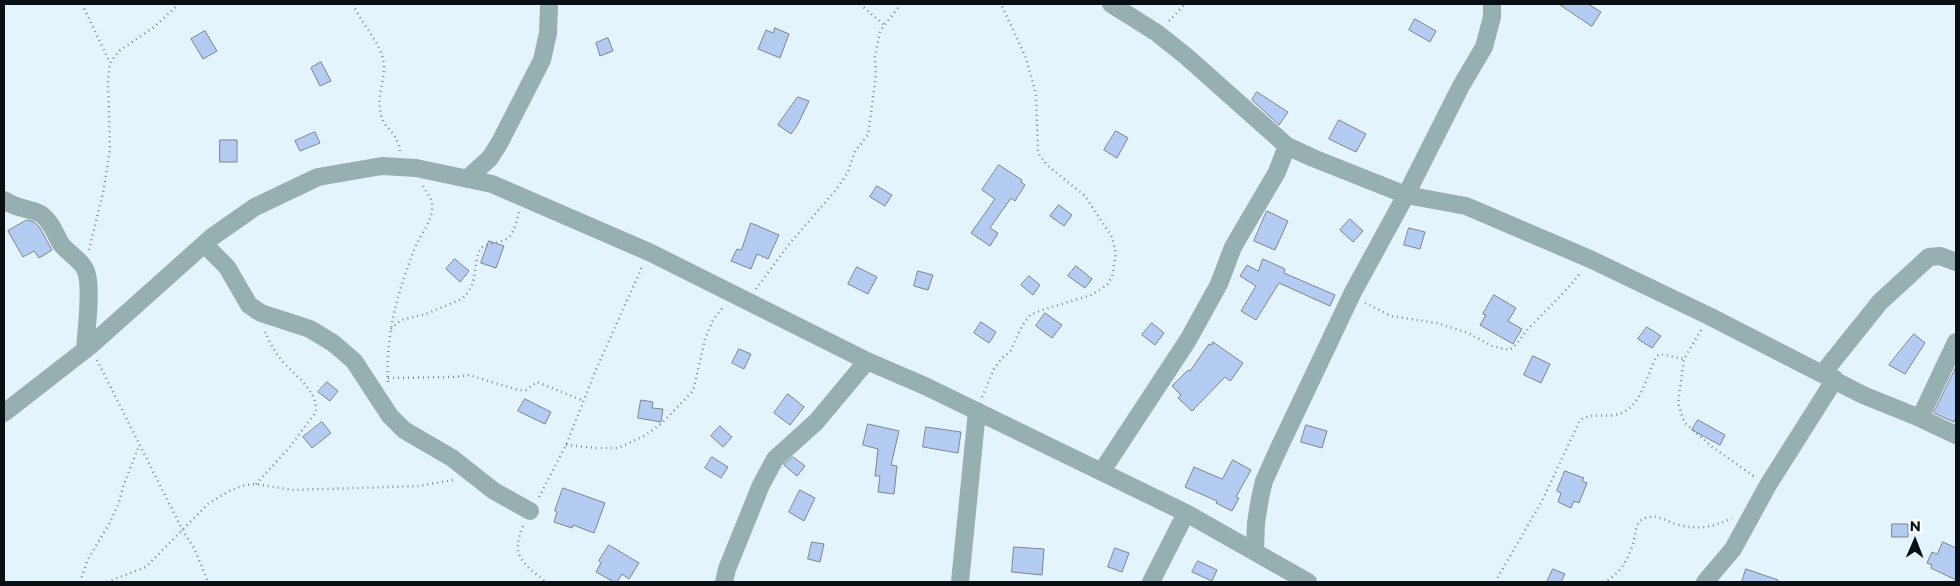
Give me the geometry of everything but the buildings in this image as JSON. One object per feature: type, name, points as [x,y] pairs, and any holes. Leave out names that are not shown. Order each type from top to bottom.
[{"type":"street","points":[[1111,4],[1157,33],[1187,57],[1287,146],[1406,196],[1466,206],[1590,259],[1709,316],[1863,395],[1956,435]]},
{"type":"street","points":[[1256,552],[1256,523],[1264,481],[1353,292],[1406,196],[1461,86],[1484,47],[1492,17],[1492,4]]},
{"type":"street","points":[[467,179],[490,158],[542,60],[548,33],[549,7]]},
{"type":"street","points":[[1102,471],[1192,332],[1219,284],[1233,247],[1277,172],[1287,146]]},
{"type":"street","points":[[4,413],[87,348],[212,236],[255,208],[318,177],[382,166],[416,168],[492,184],[648,252],[867,361],[1102,471],[1186,513],[1308,582]]},
{"type":"street","points":[[4,200],[22,210],[41,214],[50,223],[68,252],[85,269],[88,280],[87,348]]},
{"type":"street","points":[[204,244],[227,267],[249,305],[261,313],[310,329],[334,343],[354,361],[390,416],[404,430],[452,458],[494,491],[530,511]]},
{"type":"street","points":[[1705,582],[1733,549],[1829,376],[1880,302],[1929,257],[1940,256],[1956,262]]},
{"type":"street","points":[[1920,418],[1956,342]]},
{"type":"street","points":[[724,582],[727,568],[761,485],[775,460],[816,422],[867,361]]},
{"type":"street","points":[[960,582],[976,411]]},
{"type":"street","points":[[1151,582],[1186,513]]},
{"type":"path","points":[[82,4],[110,63]]},
{"type":"path","points":[[85,269],[103,193],[110,149],[108,80],[110,63],[119,51],[154,27],[179,4]]},
{"type":"path","points":[[353,4],[380,52],[384,66],[378,102],[381,117],[398,140],[400,152],[397,167]]},
{"type":"path","points":[[860,4],[884,25]]},
{"type":"path","points":[[566,445],[618,448],[644,436],[661,424],[693,391],[706,339],[713,320],[723,307],[741,298],[790,243],[848,172],[854,151],[868,134],[880,31],[901,4]]},
{"type":"path","points":[[976,411],[994,369],[1014,346],[1022,326],[1030,316],[1039,311],[1091,294],[1107,285],[1112,277],[1116,254],[1112,237],[1085,196],[1047,165],[1038,153],[1036,94],[1026,58],[1001,4]]},
{"type":"path","points":[[1157,33],[1185,4]]},
{"type":"path","points":[[389,388],[390,330],[408,265],[417,243],[424,234],[431,219],[433,208],[431,199],[424,188],[416,168]]},
{"type":"path","points":[[390,330],[401,320],[426,314],[462,299],[475,277],[480,249],[491,243],[509,238],[523,198]]},
{"type":"path","points":[[546,582],[522,562],[517,552],[518,540],[530,511],[541,494],[566,445],[595,372],[648,252]]},
{"type":"path","points":[[1353,292],[1368,305],[1391,316],[1436,322],[1468,333],[1492,346],[1509,350],[1566,292],[1590,259]]},
{"type":"path","points":[[1709,316],[1684,359],[1678,403],[1684,422],[1711,446],[1768,485]]},
{"type":"path","points":[[256,484],[289,448],[310,419],[316,407],[314,396],[278,356],[264,331]]},
{"type":"path","points":[[87,348],[183,531],[194,548],[208,582]]},
{"type":"path","points":[[1495,582],[1542,501],[1580,420],[1586,416],[1624,413],[1634,404],[1657,356],[1660,354],[1684,359]]},
{"type":"path","points":[[388,378],[456,377],[469,375],[518,390],[526,390],[537,382],[584,401]]},
{"type":"path","points":[[80,582],[88,559],[118,505],[139,446]]},
{"type":"path","points":[[107,582],[146,567],[208,504],[229,491],[245,485],[256,484],[292,490],[419,486],[476,476]]},
{"type":"path","points":[[1603,582],[1612,578],[1625,563],[1634,541],[1639,521],[1657,516],[1679,525],[1702,528],[1714,527],[1754,510]]}]
